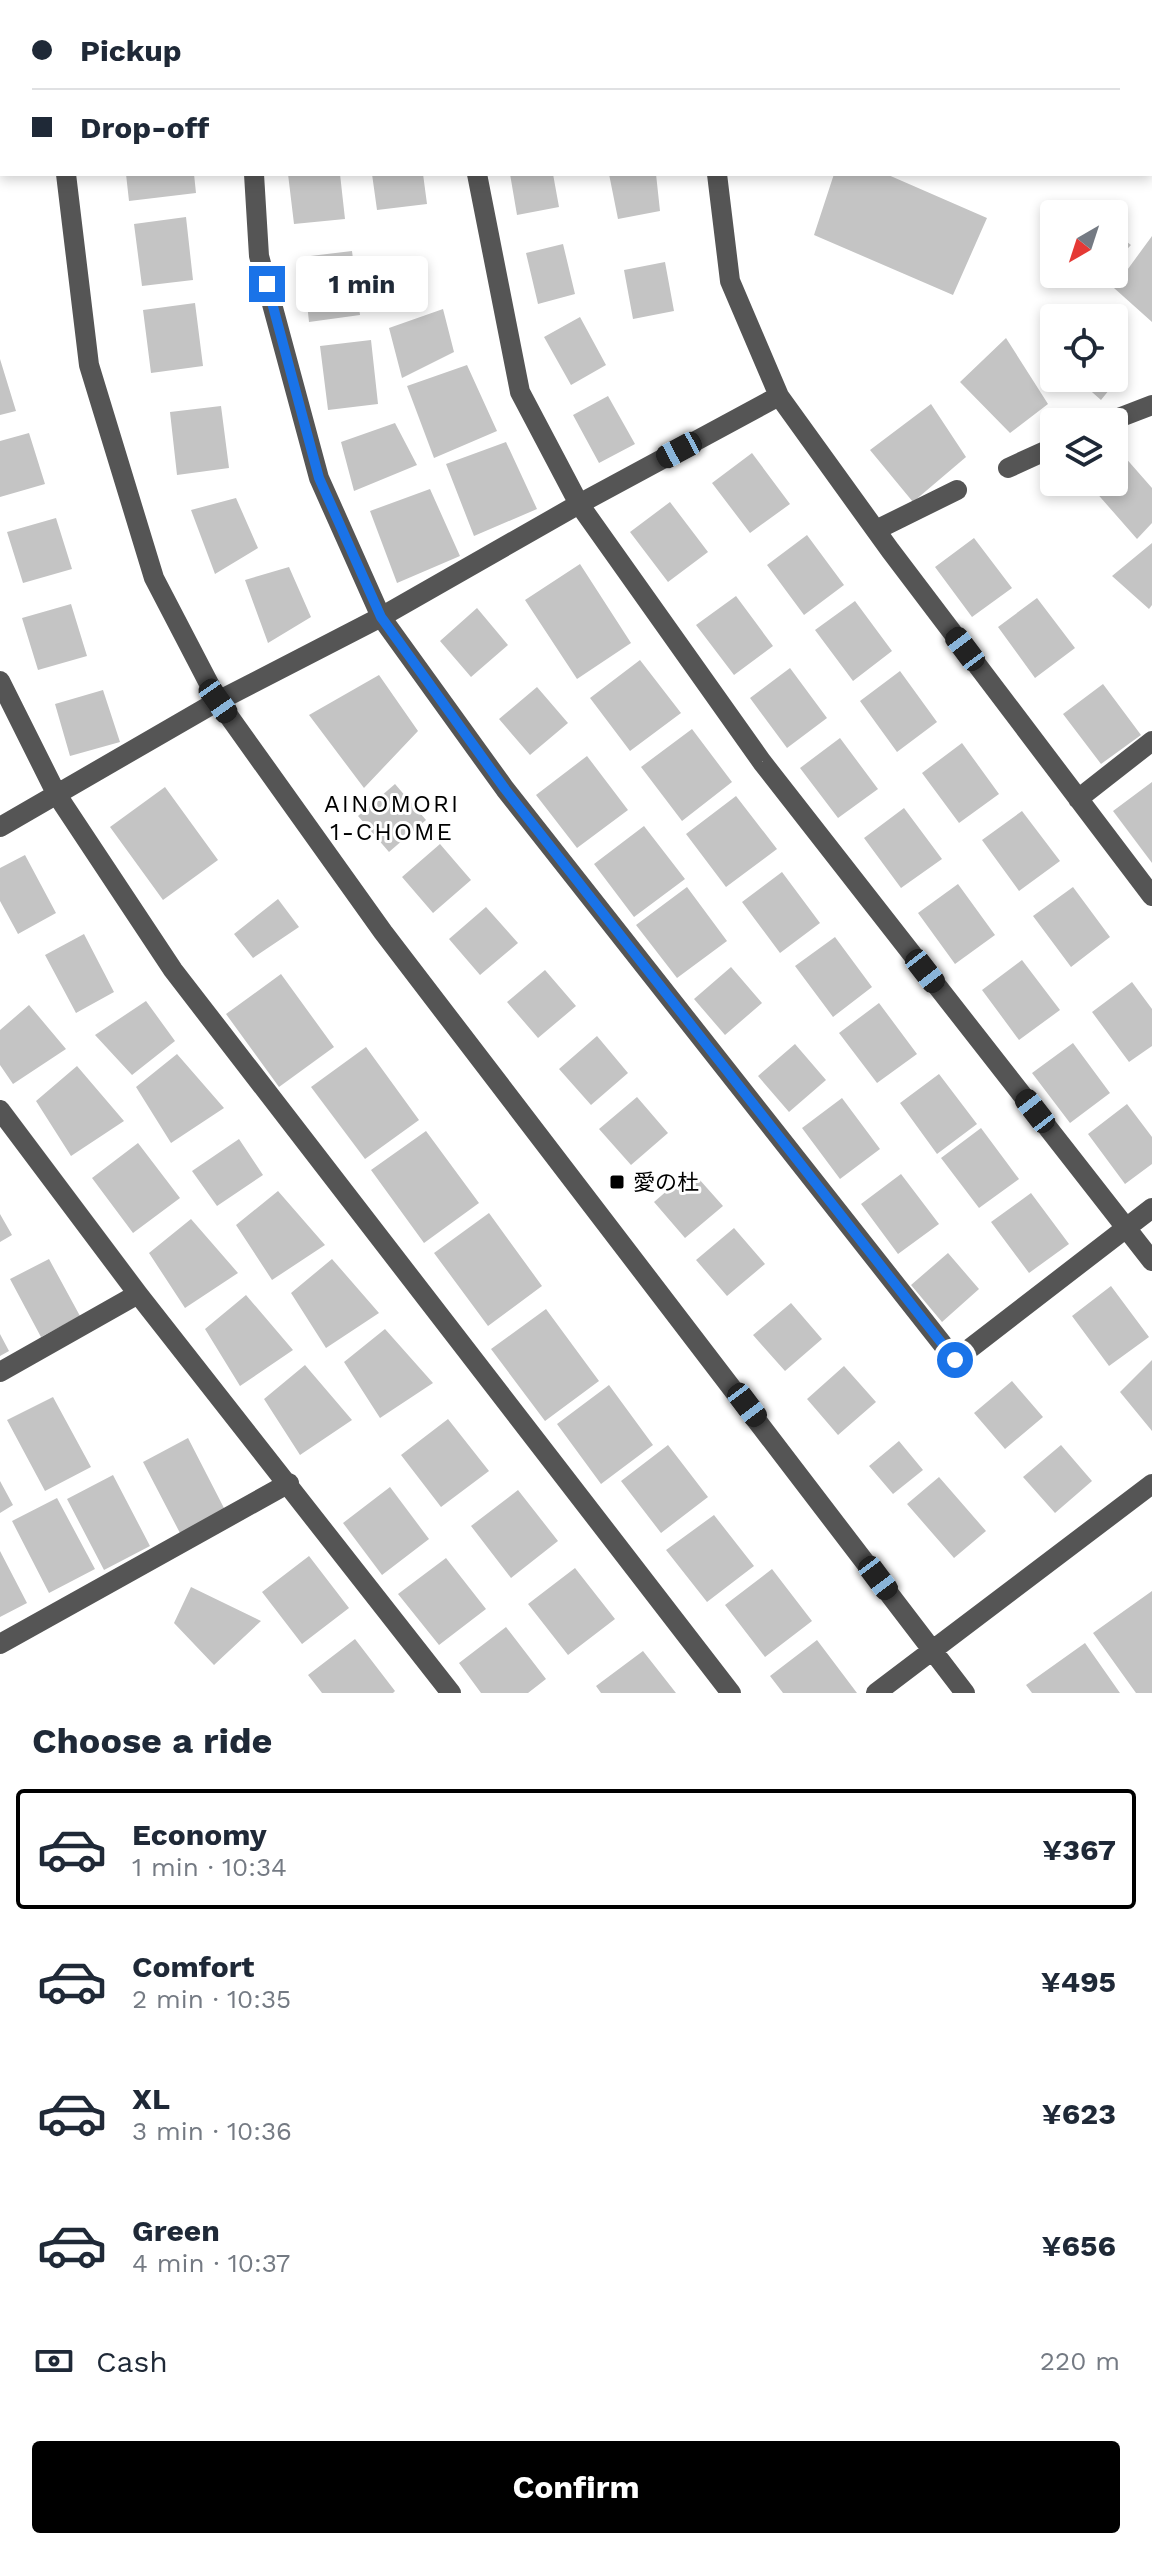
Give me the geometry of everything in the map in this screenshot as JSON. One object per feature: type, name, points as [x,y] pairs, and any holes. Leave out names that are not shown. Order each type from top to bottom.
[{"type":"street","points":[[66,176],[89,365],[154,578],[218,701],[383,932],[965,1693]]},
{"type":"street","points":[[254,176],[259,256],[319,478],[381,617],[505,789],[955,1360],[1152,1208]]},
{"type":"street","points":[[477,176],[520,392],[579,504],[762,762],[1152,1261]]},
{"type":"street","points":[[717,176],[730,281],[779,396],[1152,896]]},
{"type":"street","points":[[0,827],[218,701],[381,617],[579,504],[779,396]]},
{"type":"street","points":[[1128,414],[1152,405]]},
{"type":"street","points":[[1008,468],[1040,453]]},
{"type":"street","points":[[876,530],[957,490]]},
{"type":"street","points":[[0,681],[57,795],[173,970],[731,1693]]},
{"type":"street","points":[[1078,799],[1152,741]]},
{"type":"street","points":[[0,1110],[138,1294],[451,1693]]},
{"type":"street","points":[[0,1372],[138,1294]]},
{"type":"street","points":[[0,1644],[289,1483]]},
{"type":"street","points":[[876,1693],[1152,1484]]},
{"type":"building","points":[[126,176],[194,176],[196,193],[129,201]]},
{"type":"building","points":[[288,176],[340,176],[345,219],[294,224]]},
{"type":"building","points":[[372,176],[423,176],[427,204],[377,210]]},
{"type":"building","points":[[510,176],[553,176],[559,207],[517,215]]},
{"type":"building","points":[[609,176],[656,176],[660,211],[618,219]]},
{"type":"building","points":[[833,176],[891,176],[987,218],[953,295],[814,235]]},
{"type":"building","points":[[186,217],[193,280],[142,286],[134,224]]},
{"type":"building","points":[[1152,236],[1152,322],[1114,288],[1128,288],[1128,269]]},
{"type":"building","points":[[563,244],[575,294],[538,304],[526,253]]},
{"type":"building","points":[[352,251],[360,315],[309,322],[302,257]]},
{"type":"building","points":[[665,262],[674,311],[633,319],[624,270]]},
{"type":"building","points":[[195,303],[203,366],[151,373],[143,310]]},
{"type":"building","points":[[443,309],[454,352],[402,378],[389,328]]},
{"type":"building","points":[[580,317],[606,365],[571,385],[544,337]]},
{"type":"building","points":[[1006,338],[1048,404],[1010,433],[960,382]]},
{"type":"building","points":[[371,340],[378,404],[328,410],[320,346]]},
{"type":"building","points":[[0,359],[16,411],[0,415]]},
{"type":"building","points":[[467,365],[497,431],[434,458],[407,386]]},
{"type":"building","points":[[1092,392],[1107,392],[1101,400]]},
{"type":"building","points":[[608,396],[635,444],[599,463],[573,415]]},
{"type":"building","points":[[931,404],[966,457],[913,502],[870,450]]},
{"type":"building","points":[[221,406],[229,468],[177,475],[170,412]]},
{"type":"building","points":[[395,423],[417,465],[354,491],[341,442]]},
{"type":"building","points":[[29,433],[45,484],[0,497],[0,441]]},
{"type":"building","points":[[506,442],[537,509],[474,536],[446,464]]},
{"type":"building","points":[[752,453],[790,504],[750,533],[712,483]]},
{"type":"building","points":[[1128,461],[1152,488],[1152,523],[1137,539],[1099,496],[1128,496]]},
{"type":"building","points":[[430,489],[460,556],[397,583],[370,511]]},
{"type":"building","points":[[236,498],[258,548],[215,574],[191,510]]},
{"type":"building","points":[[670,502],[708,552],[668,582],[630,532]]},
{"type":"building","points":[[56,518],[72,569],[23,583],[7,532]]},
{"type":"building","points":[[807,535],[844,585],[804,615],[767,565]]},
{"type":"building","points":[[974,538],[1012,588],[972,617],[935,567]]},
{"type":"building","points":[[1152,543],[1152,605],[1149,609],[1112,576]]},
{"type":"building","points":[[580,564],[631,643],[577,679],[525,600]]},
{"type":"building","points":[[289,567],[311,617],[268,643],[245,580]]},
{"type":"building","points":[[736,596],[773,646],[734,675],[696,625]]},
{"type":"building","points":[[1037,598],[1075,648],[1035,678],[998,627]]},
{"type":"building","points":[[855,601],[892,651],[853,681],[815,630]]},
{"type":"building","points":[[71,604],[87,656],[38,670],[22,618]]},
{"type":"building","points":[[477,608],[508,645],[471,677],[440,641]]},
{"type":"building","points":[[640,660],[681,713],[630,751],[590,698]]},
{"type":"building","points":[[790,668],[827,718],[787,748],[750,698]]},
{"type":"building","points":[[900,671],[937,722],[897,752],[860,701]]},
{"type":"building","points":[[379,675],[418,731],[364,788],[309,715]]},
{"type":"building","points":[[1103,684],[1141,735],[1101,764],[1063,714]]},
{"type":"building","points":[[537,687],[568,723],[530,755],[499,719]]},
{"type":"building","points":[[103,690],[120,742],[70,756],[55,704]]},
{"type":"building","points":[[692,729],[732,782],[682,821],[641,767]]},
{"type":"building","points":[[840,738],[878,789],[838,818],[800,768]]},
{"type":"building","points":[[962,743],[999,794],[959,823],[922,773]]},
{"type":"building","points":[[587,756],[628,810],[577,848],[536,795]]},
{"type":"building","points":[[1152,782],[1152,863],[1113,811]]},
{"type":"building","points":[[395,784],[426,820],[389,852],[358,816]]},
{"type":"building","points":[[165,787],[218,860],[163,900],[110,827]]},
{"type":"building","points":[[736,796],[777,849],[726,887],[686,834]]},
{"type":"building","points":[[904,808],[942,859],[901,888],[864,838]]},
{"type":"building","points":[[1022,811],[1060,861],[1019,891],[982,840]]},
{"type":"building","points":[[644,826],[685,879],[634,917],[594,864]]},
{"type":"building","points":[[440,844],[471,880],[433,913],[402,877]]},
{"type":"building","points":[[25,855],[56,913],[18,934],[0,901],[0,868]]},
{"type":"building","points":[[782,872],[820,923],[780,953],[742,902]]},
{"type":"building","points":[[958,884],[995,935],[955,964],[918,913]]},
{"type":"building","points":[[687,887],[727,941],[677,978],[636,925]]},
{"type":"building","points":[[1073,887],[1110,937],[1071,967],[1033,916]]},
{"type":"building","points":[[278,899],[299,927],[253,958],[234,934]]},
{"type":"building","points":[[486,907],[518,943],[480,975],[449,939]]},
{"type":"building","points":[[84,934],[114,992],[76,1013],[45,955]]},
{"type":"building","points":[[835,937],[872,987],[833,1017],[795,966]]},
{"type":"building","points":[[1022,960],[1060,1010],[1019,1040],[982,990]]},
{"type":"building","points":[[731,967],[762,1003],[725,1035],[694,999]]},
{"type":"building","points":[[545,970],[576,1006],[538,1038],[507,1002]]},
{"type":"building","points":[[281,974],[334,1047],[279,1087],[226,1014]]},
{"type":"building","points":[[1132,982],[1152,1009],[1152,1046],[1129,1062],[1092,1012]]},
{"type":"building","points":[[146,1001],[175,1041],[132,1075],[95,1035]]},
{"type":"building","points":[[879,1003],[917,1054],[877,1083],[839,1033]]},
{"type":"building","points":[[29,1005],[66,1049],[13,1084],[0,1065],[0,1030]]},
{"type":"building","points":[[597,1036],[628,1073],[591,1105],[559,1069]]},
{"type":"building","points":[[1073,1043],[1110,1093],[1070,1123],[1032,1073]]},
{"type":"building","points":[[795,1044],[826,1080],[789,1112],[758,1076]]},
{"type":"building","points":[[366,1047],[419,1120],[365,1159],[311,1087]]},
{"type":"building","points":[[177,1054],[224,1108],[171,1143],[136,1087]]},
{"type":"building","points":[[77,1066],[124,1121],[71,1156],[36,1101]]},
{"type":"building","points":[[939,1074],[977,1124],[937,1154],[900,1103]]},
{"type":"building","points":[[637,1097],[668,1133],[631,1165],[599,1129]]},
{"type":"building","points":[[842,1098],[880,1149],[840,1179],[802,1128]]},
{"type":"building","points":[[1127,1104],[1152,1137],[1152,1164],[1125,1184],[1088,1134]]},
{"type":"building","points":[[981,1128],[1019,1179],[979,1208],[941,1158]]},
{"type":"building","points":[[426,1131],[479,1203],[424,1243],[371,1170]]},
{"type":"building","points":[[239,1139],[263,1175],[217,1206],[192,1171]]},
{"type":"building","points":[[138,1143],[180,1198],[133,1233],[92,1178]]},
{"type":"building","points":[[691,1170],[723,1206],[685,1238],[654,1202]]},
{"type":"building","points":[[901,1174],[939,1224],[898,1254],[861,1204]]},
{"type":"building","points":[[278,1191],[325,1245],[272,1280],[236,1225]]},
{"type":"building","points":[[1031,1193],[1069,1244],[1029,1273],[991,1222]]},
{"type":"building","points":[[489,1213],[542,1286],[488,1326],[434,1253]]},
{"type":"building","points":[[0,1214],[12,1235],[0,1242]]},
{"type":"building","points":[[191,1219],[238,1273],[185,1308],[149,1253]]},
{"type":"building","points":[[734,1228],[765,1264],[727,1296],[696,1260]]},
{"type":"building","points":[[948,1253],[979,1289],[942,1322],[911,1285]]},
{"type":"building","points":[[49,1259],[80,1316],[41,1337],[10,1279]]},
{"type":"building","points":[[332,1259],[379,1313],[326,1348],[291,1293]]},
{"type":"building","points":[[1111,1286],[1149,1337],[1109,1366],[1072,1316]]},
{"type":"building","points":[[246,1295],[293,1350],[240,1386],[205,1329]]},
{"type":"building","points":[[791,1303],[822,1339],[785,1371],[753,1335]]},
{"type":"building","points":[[546,1309],[599,1381],[545,1421],[491,1349]]},
{"type":"building","points":[[385,1329],[433,1383],[380,1418],[344,1362]]},
{"type":"building","points":[[0,1334],[9,1351],[0,1356]]},
{"type":"building","points":[[1152,1360],[1152,1431],[1120,1392]]},
{"type":"building","points":[[305,1365],[352,1420],[300,1455],[264,1399]]},
{"type":"building","points":[[844,1366],[876,1402],[838,1435],[807,1399]]},
{"type":"building","points":[[1012,1381],[1043,1417],[1005,1449],[974,1413]]},
{"type":"building","points":[[609,1385],[653,1445],[601,1484],[557,1424]]},
{"type":"building","points":[[53,1397],[91,1467],[45,1491],[7,1420]]},
{"type":"building","points":[[448,1419],[489,1471],[441,1507],[401,1455]]},
{"type":"building","points":[[188,1438],[225,1510],[180,1533],[143,1462]]},
{"type":"building","points":[[899,1441],[923,1470],[893,1494],[869,1466]]},
{"type":"building","points":[[668,1445],[708,1497],[661,1533],[621,1481]]},
{"type":"building","points":[[1061,1445],[1092,1481],[1055,1513],[1023,1477]]},
{"type":"building","points":[[113,1475],[150,1546],[104,1570],[67,1499]]},
{"type":"building","points":[[939,1477],[986,1531],[954,1558],[907,1504]]},
{"type":"building","points":[[0,1481],[13,1505],[0,1513]]},
{"type":"building","points":[[390,1487],[429,1539],[382,1575],[343,1523]]},
{"type":"building","points":[[518,1490],[558,1541],[511,1578],[471,1526]]},
{"type":"building","points":[[57,1498],[95,1569],[49,1593],[12,1521]]},
{"type":"building","points":[[714,1515],[754,1566],[707,1602],[666,1550]]},
{"type":"building","points":[[0,1551],[27,1603],[0,1617]]},
{"type":"building","points":[[309,1556],[349,1608],[302,1644],[262,1592]]},
{"type":"building","points":[[446,1558],[486,1609],[439,1645],[398,1594]]},
{"type":"building","points":[[575,1568],[615,1619],[568,1655],[528,1604]]},
{"type":"building","points":[[772,1569],[812,1621],[765,1657],[725,1605]]},
{"type":"building","points":[[191,1587],[261,1621],[214,1665],[174,1623]]},
{"type":"building","points":[[1152,1591],[1152,1693],[1136,1693],[1093,1633]]},
{"type":"building","points":[[506,1627],[546,1679],[528,1693],[481,1693],[459,1663]]},
{"type":"building","points":[[355,1639],[395,1691],[393,1693],[322,1693],[308,1675]]},
{"type":"building","points":[[817,1640],[857,1693],[783,1693],[770,1676]]},
{"type":"building","points":[[1085,1643],[1120,1693],[1032,1693],[1026,1685]]},
{"type":"building","points":[[643,1651],[676,1693],[601,1693],[596,1686]]},
{"type":"place","name":"愛の杜","points":[[617,1182]]},
{"type":"district","name":"AINOMORI 1-CHOME","points":[[392,818]]},
{"type":"route","points":[[267,284],[319,478],[381,617],[505,789],[955,1360]]}]
